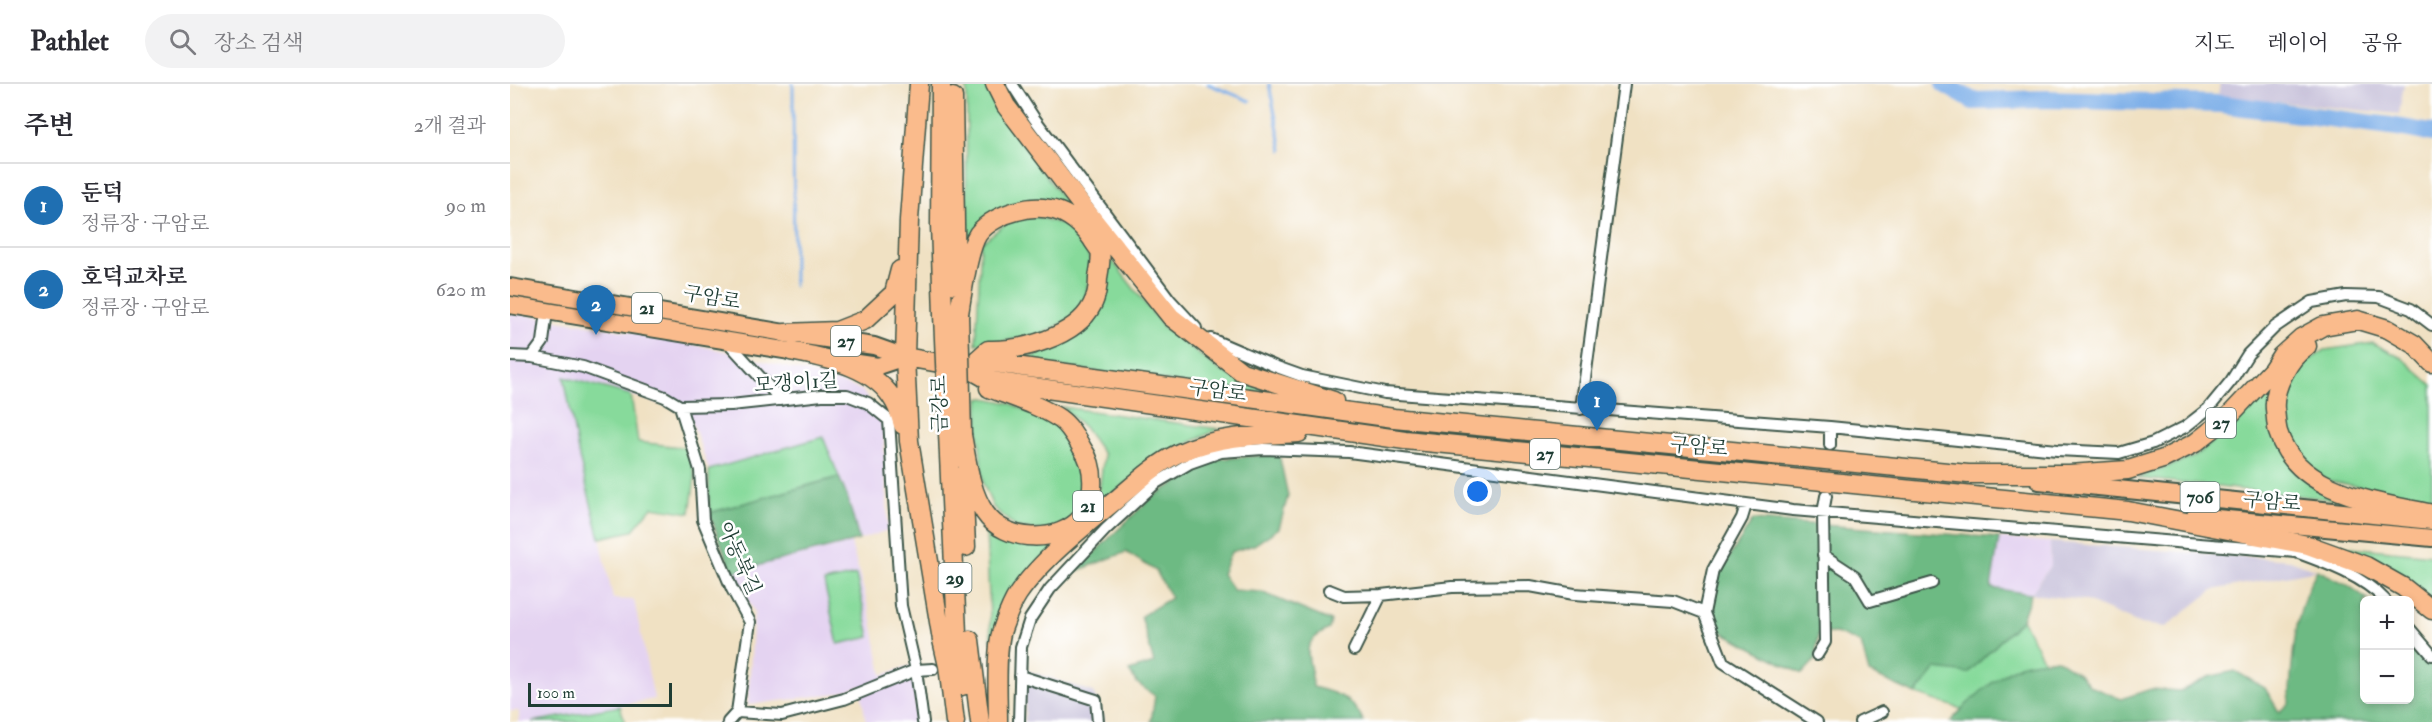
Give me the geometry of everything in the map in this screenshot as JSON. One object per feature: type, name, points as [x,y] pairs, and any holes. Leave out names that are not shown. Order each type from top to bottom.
[{"type":"highway","points":[[919,84],[909,220],[905,357],[909,441],[948,666],[955,722]]},
{"type":"highway","name":"금강로","points":[[941,84],[940,224],[951,314],[957,633],[965,722]]},
{"type":"highway","name":"금강로","points":[[951,314],[955,257],[952,84]]},
{"type":"highway","points":[[995,84],[1006,106],[1171,317],[1242,372],[1333,400],[1406,419]]},
{"type":"highway","points":[[951,314],[978,234],[1001,215],[1026,208],[1047,207],[1072,217],[1087,232],[1100,251],[1098,283],[1093,304],[1079,322],[1032,346],[1009,351],[988,350],[968,368]]},
{"type":"highway","name":"21","points":[[784,333],[837,331],[865,320],[881,307],[894,293],[909,220]]},
{"type":"highway","name":"27","points":[[1968,474],[2069,474],[2128,470],[2163,459],[2194,443],[2227,418],[2272,370],[2281,356],[2301,338],[2323,326],[2358,320],[2388,329],[2414,344],[2432,363]]},
{"type":"highway","points":[[2432,377],[2417,359],[2392,343],[2369,333],[2347,330],[2321,337],[2302,350],[2282,377],[2274,401],[2278,432],[2290,456],[2318,482],[2341,492],[2432,514]]},
{"type":"highway","points":[[790,351],[822,357],[854,368],[880,385],[894,402],[909,441]]},
{"type":"highway","name":"구암로","points":[[905,357],[968,368],[991,381],[1405,440],[2128,510]]},
{"type":"highway","name":"구암로","points":[[968,368],[994,363],[1406,419],[1968,474]]},
{"type":"highway","name":"21","points":[[955,434],[973,489],[986,514],[1000,527],[1015,534],[1054,535],[1070,527],[1082,517],[1090,502],[1093,482],[1089,458],[1073,433],[1061,420],[988,388],[968,368]]},
{"type":"highway","points":[[998,722],[998,674],[1002,629],[1018,594],[1045,563],[1078,532],[1148,473],[1178,453],[1214,441],[1256,435],[1301,433],[1405,440]]},
{"type":"highway","name":"금강로","points":[[955,434],[968,630],[980,722]]},
{"type":"highway","name":"27","points":[[2128,510],[2308,545],[2366,566],[2403,587],[2432,610]]},
{"type":"main road","name":"구암로","points":[[510,286],[784,333],[874,345],[905,357]]},
{"type":"main road","name":"구암로","points":[[510,305],[878,366],[905,357]]},
{"type":"main road","name":"구암로","points":[[1968,474],[2432,521]]},
{"type":"main road","name":"구암로","points":[[2128,510],[2432,538]]},
{"type":"street","points":[[1012,84],[1034,118],[1170,300],[1199,331],[1216,343],[1302,375],[1385,393],[1830,428],[2057,450],[2119,453],[2153,443],[2185,427],[2208,409],[2231,381],[2248,354],[2275,327],[2312,302],[2346,296],[2379,297],[2411,309],[2432,325]]},
{"type":"street","points":[[1581,409],[1624,84]]},
{"type":"street","points":[[532,357],[543,342],[547,311]]},
{"type":"street","points":[[727,341],[781,400]]},
{"type":"street","name":"모갱이1길","points":[[510,356],[532,357],[583,368],[665,397],[680,406],[712,406],[822,395],[847,395],[868,403],[889,420],[901,606],[916,670],[922,722]]},
{"type":"street","name":"아동북길","points":[[680,406],[700,470],[703,520],[732,589],[750,622],[737,712]]},
{"type":"street","points":[[1830,428],[1830,445]]},
{"type":"street","points":[[1019,722],[1021,647],[1030,619],[1050,589],[1078,557],[1156,483],[1190,463],[1221,452],[1263,449],[1349,452],[1573,480],[1746,505],[2296,552],[2335,567],[2381,596]]},
{"type":"street","points":[[1817,655],[1825,642],[1822,513],[1826,496]]},
{"type":"street","points":[[1746,505],[1742,518],[1713,570],[1704,613],[1723,662],[1816,722]]},
{"type":"street","points":[[1823,555],[1855,576],[1870,601],[1932,584]]},
{"type":"street","points":[[1329,590],[1344,596],[1381,595],[1452,586],[1530,586],[1574,594],[1673,601],[1704,613]]},
{"type":"street","points":[[1354,650],[1381,595]]},
{"type":"street","points":[[2414,635],[2432,655]]},
{"type":"street","points":[[1004,665],[1096,700],[1098,722]]},
{"type":"street","points":[[728,722],[737,712],[782,715],[844,699],[916,670],[933,669]]},
{"type":"street","points":[[1860,722],[1882,712]]},
{"type":"shaded area","points":[[2220,84],[2404,84],[2399,114],[2218,96]]},
{"type":"shaded area","points":[[510,312],[637,333],[725,351],[816,375],[862,390],[883,423],[888,530],[859,540],[848,499],[823,437],[709,470],[689,413],[609,388],[564,377],[579,457],[613,599],[634,600],[654,699],[532,722],[519,722],[519,711],[510,711]]},
{"type":"shaded area","points":[[1999,538],[2050,542],[2051,564],[2031,594],[1991,588]]},
{"type":"shaded area","points":[[2050,542],[2290,560],[2317,570],[2213,590],[2166,627],[2141,624],[2084,600],[2031,594],[2051,564]]},
{"type":"shaded area","points":[[851,543],[872,621],[882,675],[915,664],[916,722],[866,722],[860,686],[839,693],[748,705],[754,611],[732,572]]},
{"type":"shaded area","points":[[1026,670],[1093,692],[1104,718],[1103,722],[1025,722]]},
{"type":"green space","points":[[967,84],[985,84],[1015,134],[1069,207],[1035,200],[966,244]]},
{"type":"green space","points":[[1037,217],[1069,226],[1084,242],[1091,264],[1085,301],[1075,316],[1037,337],[976,344],[981,243],[1012,219]]},
{"type":"green space","points":[[1108,255],[1164,328],[1221,371],[1278,396],[1017,361],[1045,352],[1088,324]]},
{"type":"green space","points":[[2373,343],[2402,358],[2432,385],[2432,501],[2325,480],[2293,450],[2282,419],[2292,371],[2325,350]]},
{"type":"green space","points":[[564,377],[631,395],[638,442],[688,448],[695,477],[690,513],[652,507],[632,531],[600,538],[579,457]]},
{"type":"green space","points":[[2268,394],[2296,472],[2338,500],[2137,478],[2196,456]]},
{"type":"green space","points":[[979,399],[1010,403],[1061,428],[1084,465],[1082,505],[1071,520],[1047,531],[1017,528],[993,507],[983,483],[978,424]]},
{"type":"green space","points":[[1062,407],[1219,429],[1156,458],[1097,508],[1104,455],[1084,427]]},
{"type":"green space","points":[[823,437],[839,477],[709,513],[709,470]]},
{"type":"green space","points":[[1279,454],[1288,496],[1279,528],[1254,545],[1231,552],[1222,574],[1233,590],[1261,592],[1331,621],[1329,629],[1312,640],[1309,646],[1313,687],[1330,692],[1349,702],[1364,722],[1151,722],[1155,696],[1137,683],[1129,671],[1154,663],[1141,616],[1171,598],[1156,571],[1126,552],[1074,572],[1152,497],[1216,459]]},
{"type":"green space","points":[[839,477],[848,499],[859,540],[732,572],[709,513]]},
{"type":"green space","points":[[1753,520],[1999,538],[1991,588],[2031,594],[2022,619],[1968,673],[1936,669],[1916,694],[1869,673],[1861,643],[1836,633],[1818,634],[1815,660],[1802,674],[1718,630],[1712,602],[1719,573]]},
{"type":"green space","points":[[986,532],[1012,539],[1064,538],[991,640]]},
{"type":"green space","points":[[2340,546],[2432,555],[2432,601],[2405,578]]},
{"type":"green space","points":[[2317,570],[2346,584],[2363,596],[2360,596],[2360,704],[2414,704],[2414,646],[2432,667],[2432,722],[1950,722],[1982,690],[2011,670],[2028,663],[2057,659],[2080,674],[2090,686],[2121,699],[2151,689],[2181,691],[2208,677],[2235,671],[2265,688],[2279,712],[2289,703],[2293,651],[2299,618],[2309,586]]},
{"type":"green space","points":[[856,575],[870,637],[838,644],[824,582]]},
{"type":"green space","points":[[2022,619],[2044,661],[2020,665],[1961,709],[1916,694],[1936,669],[1969,672]]},
{"type":"green space","points":[[620,706],[625,722],[532,722]]},
{"type":"waterway","points":[[793,84],[794,286]]},
{"type":"waterway","points":[[1208,84],[1250,101]]},
{"type":"waterway","points":[[1269,84],[1282,150]]},
{"type":"waterway","points":[[1944,84],[1973,101],[2047,99],[2221,104],[2432,133]]},
{"type":"place","name":"호덕교차로","points":[[596,335]]},
{"type":"place","name":"둔덕","points":[[1597,431]]}]
